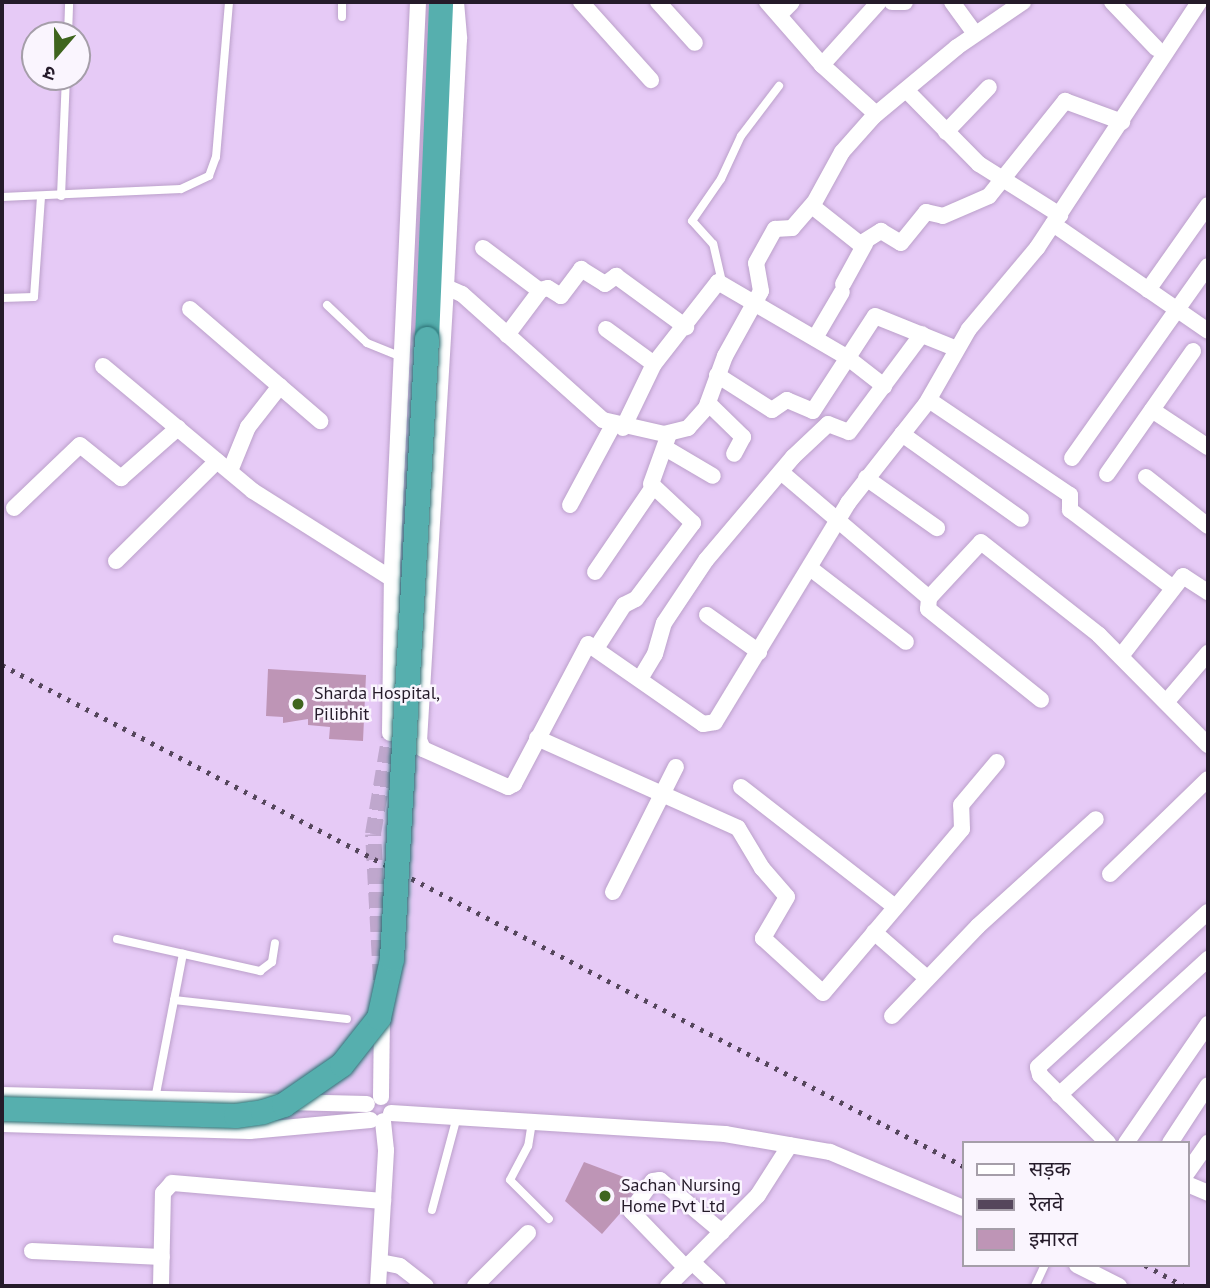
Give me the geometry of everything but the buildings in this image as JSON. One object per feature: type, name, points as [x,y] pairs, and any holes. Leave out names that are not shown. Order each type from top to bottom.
[{"type":"highway","points":[[2,1109],[236,1116],[263,1112],[284,1105],[342,1065],[379,1018],[392,959],[427,339],[441,2]]},
{"type":"street","points":[[390,733],[392,579],[405,358],[418,2]]},
{"type":"street","points":[[456,2],[459,39],[419,740],[423,749],[508,787],[514,784],[585,645],[597,647],[710,726],[866,478],[929,400],[957,349],[1057,220],[1199,2]]},
{"type":"street","points":[[581,2],[650,80]]},
{"type":"street","points":[[657,2],[695,43]]},
{"type":"street","points":[[768,2],[822,65],[876,114]]},
{"type":"street","points":[[779,15],[792,2]]},
{"type":"street","points":[[822,65],[878,2]]},
{"type":"street","points":[[892,2],[905,2]]},
{"type":"street","points":[[952,2],[975,34]]},
{"type":"street","points":[[597,647],[624,605],[636,598],[693,523],[653,487],[651,480],[668,441],[688,428],[708,403],[717,375],[762,286],[756,263],[775,229],[792,228],[812,206],[842,152],[876,114],[975,34],[1023,2]]},
{"type":"street","points":[[1112,2],[1156,48]]},
{"type":"street","points":[[946,132],[989,87]]},
{"type":"street","points":[[906,90],[946,132],[1003,181],[1148,290],[1208,331]]},
{"type":"street","points":[[815,338],[865,244],[881,231],[901,243],[923,213],[943,216],[975,205],[1003,181],[1065,101],[1122,122]]},
{"type":"street","points":[[1148,290],[1208,205]]},
{"type":"street","points":[[812,206],[865,244]]},
{"type":"street","points":[[483,248],[540,290]]},
{"type":"street","points":[[1072,458],[1175,308],[1208,266]]},
{"type":"street","points":[[507,335],[540,290],[548,288],[561,296],[581,269],[605,284],[617,276],[686,327]]},
{"type":"street","points":[[570,505],[654,364],[686,327],[715,285],[722,282],[848,358],[884,386]]},
{"type":"street","points":[[446,287],[458,291],[591,411],[618,426],[668,441],[713,476]]},
{"type":"street","points":[[190,309],[320,421]]},
{"type":"street","points":[[717,375],[772,410],[787,400],[813,411],[875,317],[957,349]]},
{"type":"street","points":[[606,329],[654,364]]},
{"type":"street","points":[[640,678],[655,654],[664,623],[706,560],[781,472],[828,424],[849,432],[922,334]]},
{"type":"street","points":[[1107,474],[1194,351]]},
{"type":"street","points":[[103,366],[266,500],[392,579]]},
{"type":"street","points":[[116,561],[224,466],[248,427],[280,386]]},
{"type":"street","points":[[929,400],[1070,495],[1070,510],[1173,588]]},
{"type":"street","points":[[708,403],[743,437],[734,454]]},
{"type":"street","points":[[1152,410],[1208,447]]},
{"type":"street","points":[[14,508],[80,444],[121,478],[178,428]]},
{"type":"street","points":[[902,434],[1021,519]]},
{"type":"street","points":[[781,472],[929,598]]},
{"type":"street","points":[[1146,477],[1207,523]]},
{"type":"street","points":[[866,478],[937,528]]},
{"type":"street","points":[[595,572],[653,487]]},
{"type":"street","points":[[1041,700],[928,609],[929,598],[981,542],[1121,656],[1168,699],[1208,745]]},
{"type":"street","points":[[810,568],[906,642]]},
{"type":"street","points":[[1121,656],[1185,575],[1208,592]]},
{"type":"street","points":[[707,615],[759,652]]},
{"type":"street","points":[[1168,699],[1206,661]]},
{"type":"street","points":[[537,738],[738,828],[757,860],[788,897],[763,939],[820,992],[828,991],[965,825],[961,805],[997,762]]},
{"type":"street","points":[[613,892],[676,766]]},
{"type":"street","points":[[1110,874],[1208,779]]},
{"type":"street","points":[[741,787],[895,907]]},
{"type":"street","points":[[892,1016],[927,978],[1096,819]]},
{"type":"street","points":[[1106,1141],[1040,1075],[1038,1067],[1208,912]]},
{"type":"street","points":[[874,932],[927,978]]},
{"type":"street","points":[[1059,1095],[1208,959]]},
{"type":"street","points":[[378,1286],[383,1200],[381,1118],[374,1100],[382,984]]},
{"type":"street","points":[[1127,1141],[1208,1024]]},
{"type":"street","points":[[1171,1141],[1208,1086]]},
{"type":"street","points":[[2,1095],[374,1100]]},
{"type":"street","points":[[374,1100],[381,1118]]},
{"type":"street","points":[[2,1124],[250,1131],[381,1118],[457,1117],[725,1134],[830,1152],[962,1208]]},
{"type":"street","points":[[1189,1170],[1208,1143]]},
{"type":"street","points":[[668,1286],[758,1195],[790,1145]]},
{"type":"street","points":[[718,1286],[689,1265],[631,1211],[653,1181],[660,1180],[722,1232]]},
{"type":"street","points":[[161,1286],[163,1193],[172,1183],[383,1200]]},
{"type":"street","points":[[1189,1185],[1208,1193]]},
{"type":"street","points":[[475,1286],[528,1233]]},
{"type":"street","points":[[32,1251],[162,1257]]},
{"type":"street","points":[[380,1262],[400,1265],[426,1286]]},
{"type":"street","points":[[1081,1267],[1119,1286]]},
{"type":"lane","points":[[68,21],[69,2]]},
{"type":"lane","points":[[2,197],[181,189],[209,176],[216,157],[229,2]]},
{"type":"lane","points":[[342,2],[342,17]]},
{"type":"lane","points":[[722,282],[713,244],[692,221],[721,180],[741,135],[779,86]]},
{"type":"lane","points":[[61,195],[65,91]]},
{"type":"lane","points":[[2,298],[34,297],[41,196]]},
{"type":"lane","points":[[327,305],[367,343],[405,358]]},
{"type":"lane","points":[[117,939],[260,971],[272,962],[275,943]]},
{"type":"lane","points":[[155,1098],[183,954]]},
{"type":"lane","points":[[174,1000],[347,1019]]},
{"type":"lane","points":[[432,1210],[457,1117]]},
{"type":"lane","points":[[532,1122],[528,1146],[510,1180],[549,1219]]},
{"type":"lane","points":[[1035,1286],[1044,1267]]},
{"type":"tunnel","points":[[381,980],[373,834],[390,733]]},
{"type":"railway","points":[[2,665],[962,1165]]},
{"type":"railway","points":[[1149,1267],[1184,1286]]},
{"type":"place","name":"Sharda Hospital, Pilibhit","points":[[298,704]]},
{"type":"place","name":"Sachan Nursing Home Pvt Ltd","points":[[605,1196]]}]
